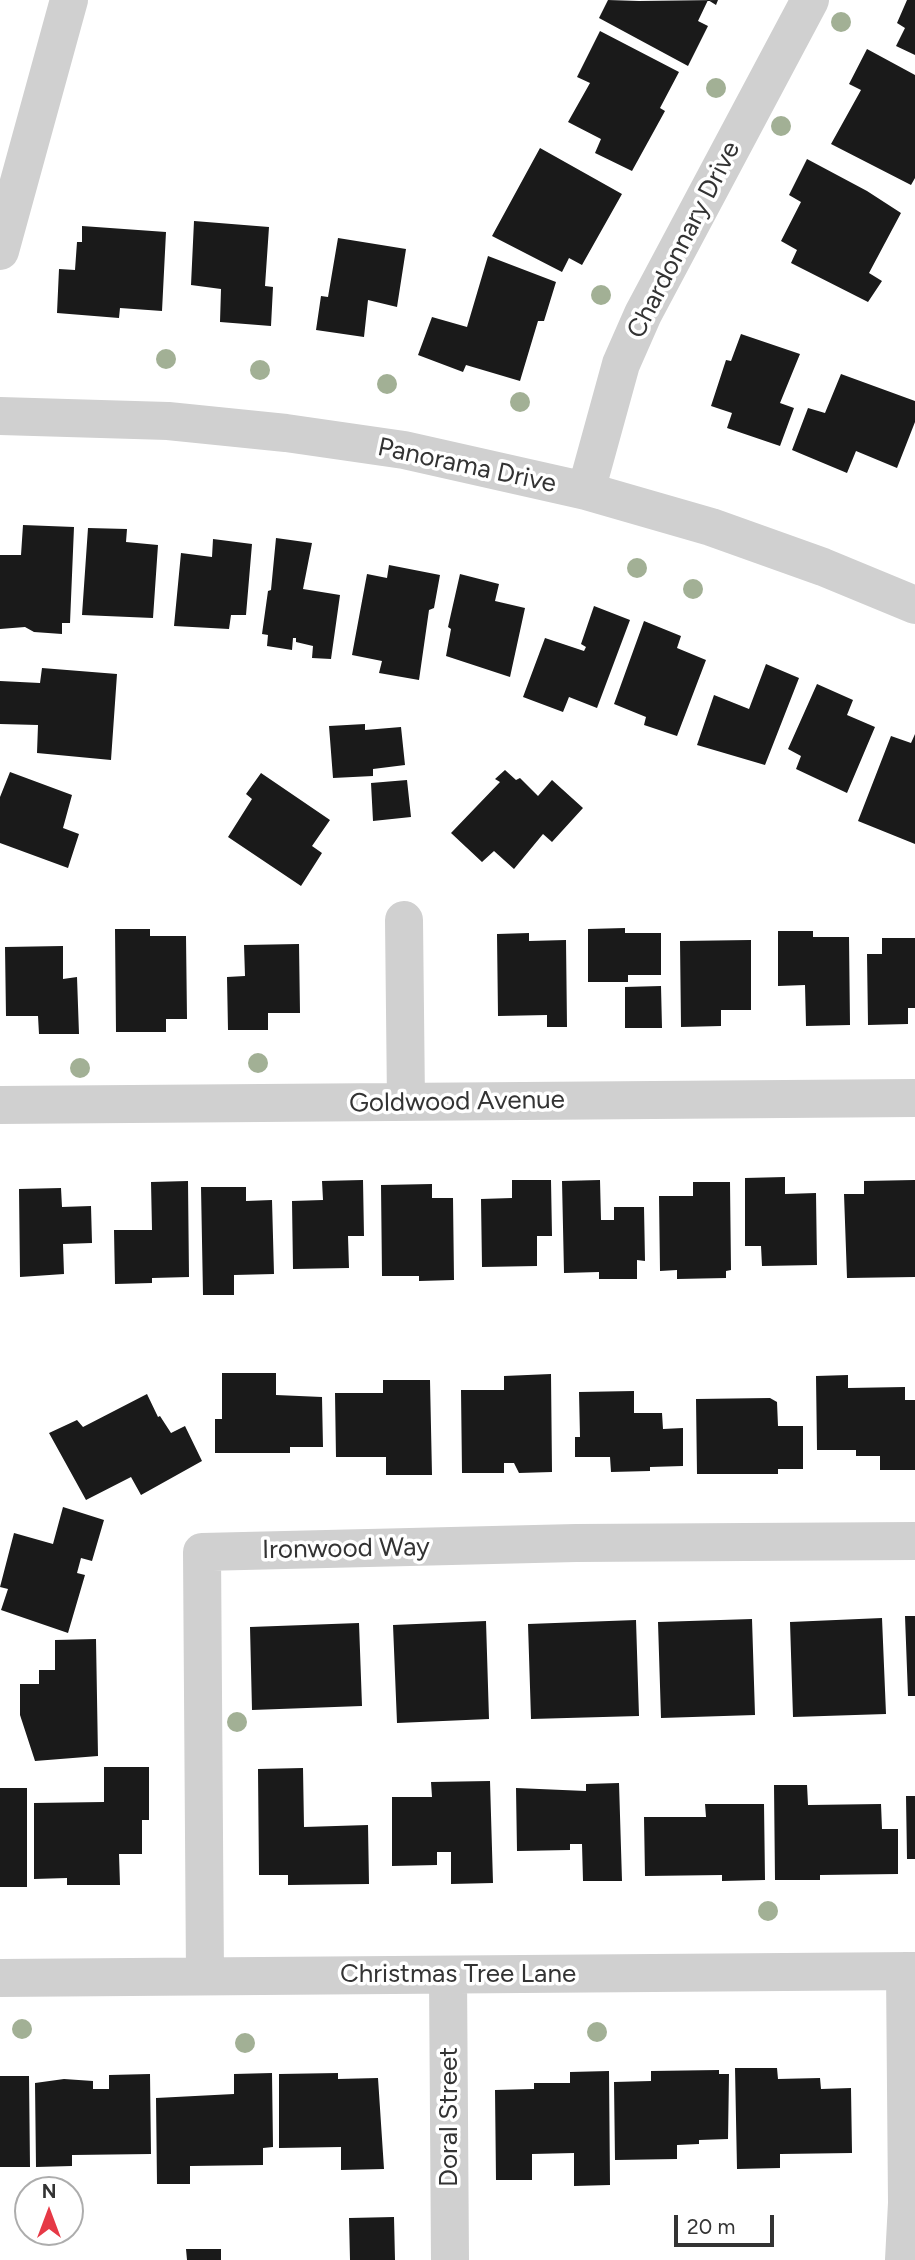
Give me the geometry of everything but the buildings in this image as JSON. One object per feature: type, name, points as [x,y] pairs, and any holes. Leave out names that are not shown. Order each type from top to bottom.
[{"type":"street","points":[[0,251],[69,0]]},
{"type":"street","name":"Chardonnary Drive","points":[[586,491],[621,364],[643,314],[810,0]]},
{"type":"street","name":"Panorama Drive","points":[[0,416],[168,421],[286,433],[404,450],[586,491],[711,527],[823,567],[915,605]]},
{"type":"street","points":[[404,920],[405,1102]]},
{"type":"street","name":"Goldwood Avenue","points":[[0,1105],[915,1098]]},
{"type":"street","name":"Ironwood Way","points":[[205,1976],[202,1552],[576,1543],[915,1541]]},
{"type":"street","points":[[904,2260],[910,1971]]},
{"type":"street","name":"Christmas Tree Lane","points":[[0,1978],[910,1971]]},
{"type":"street","name":"Doral Street","points":[[448,1975],[450,2260]]}]
